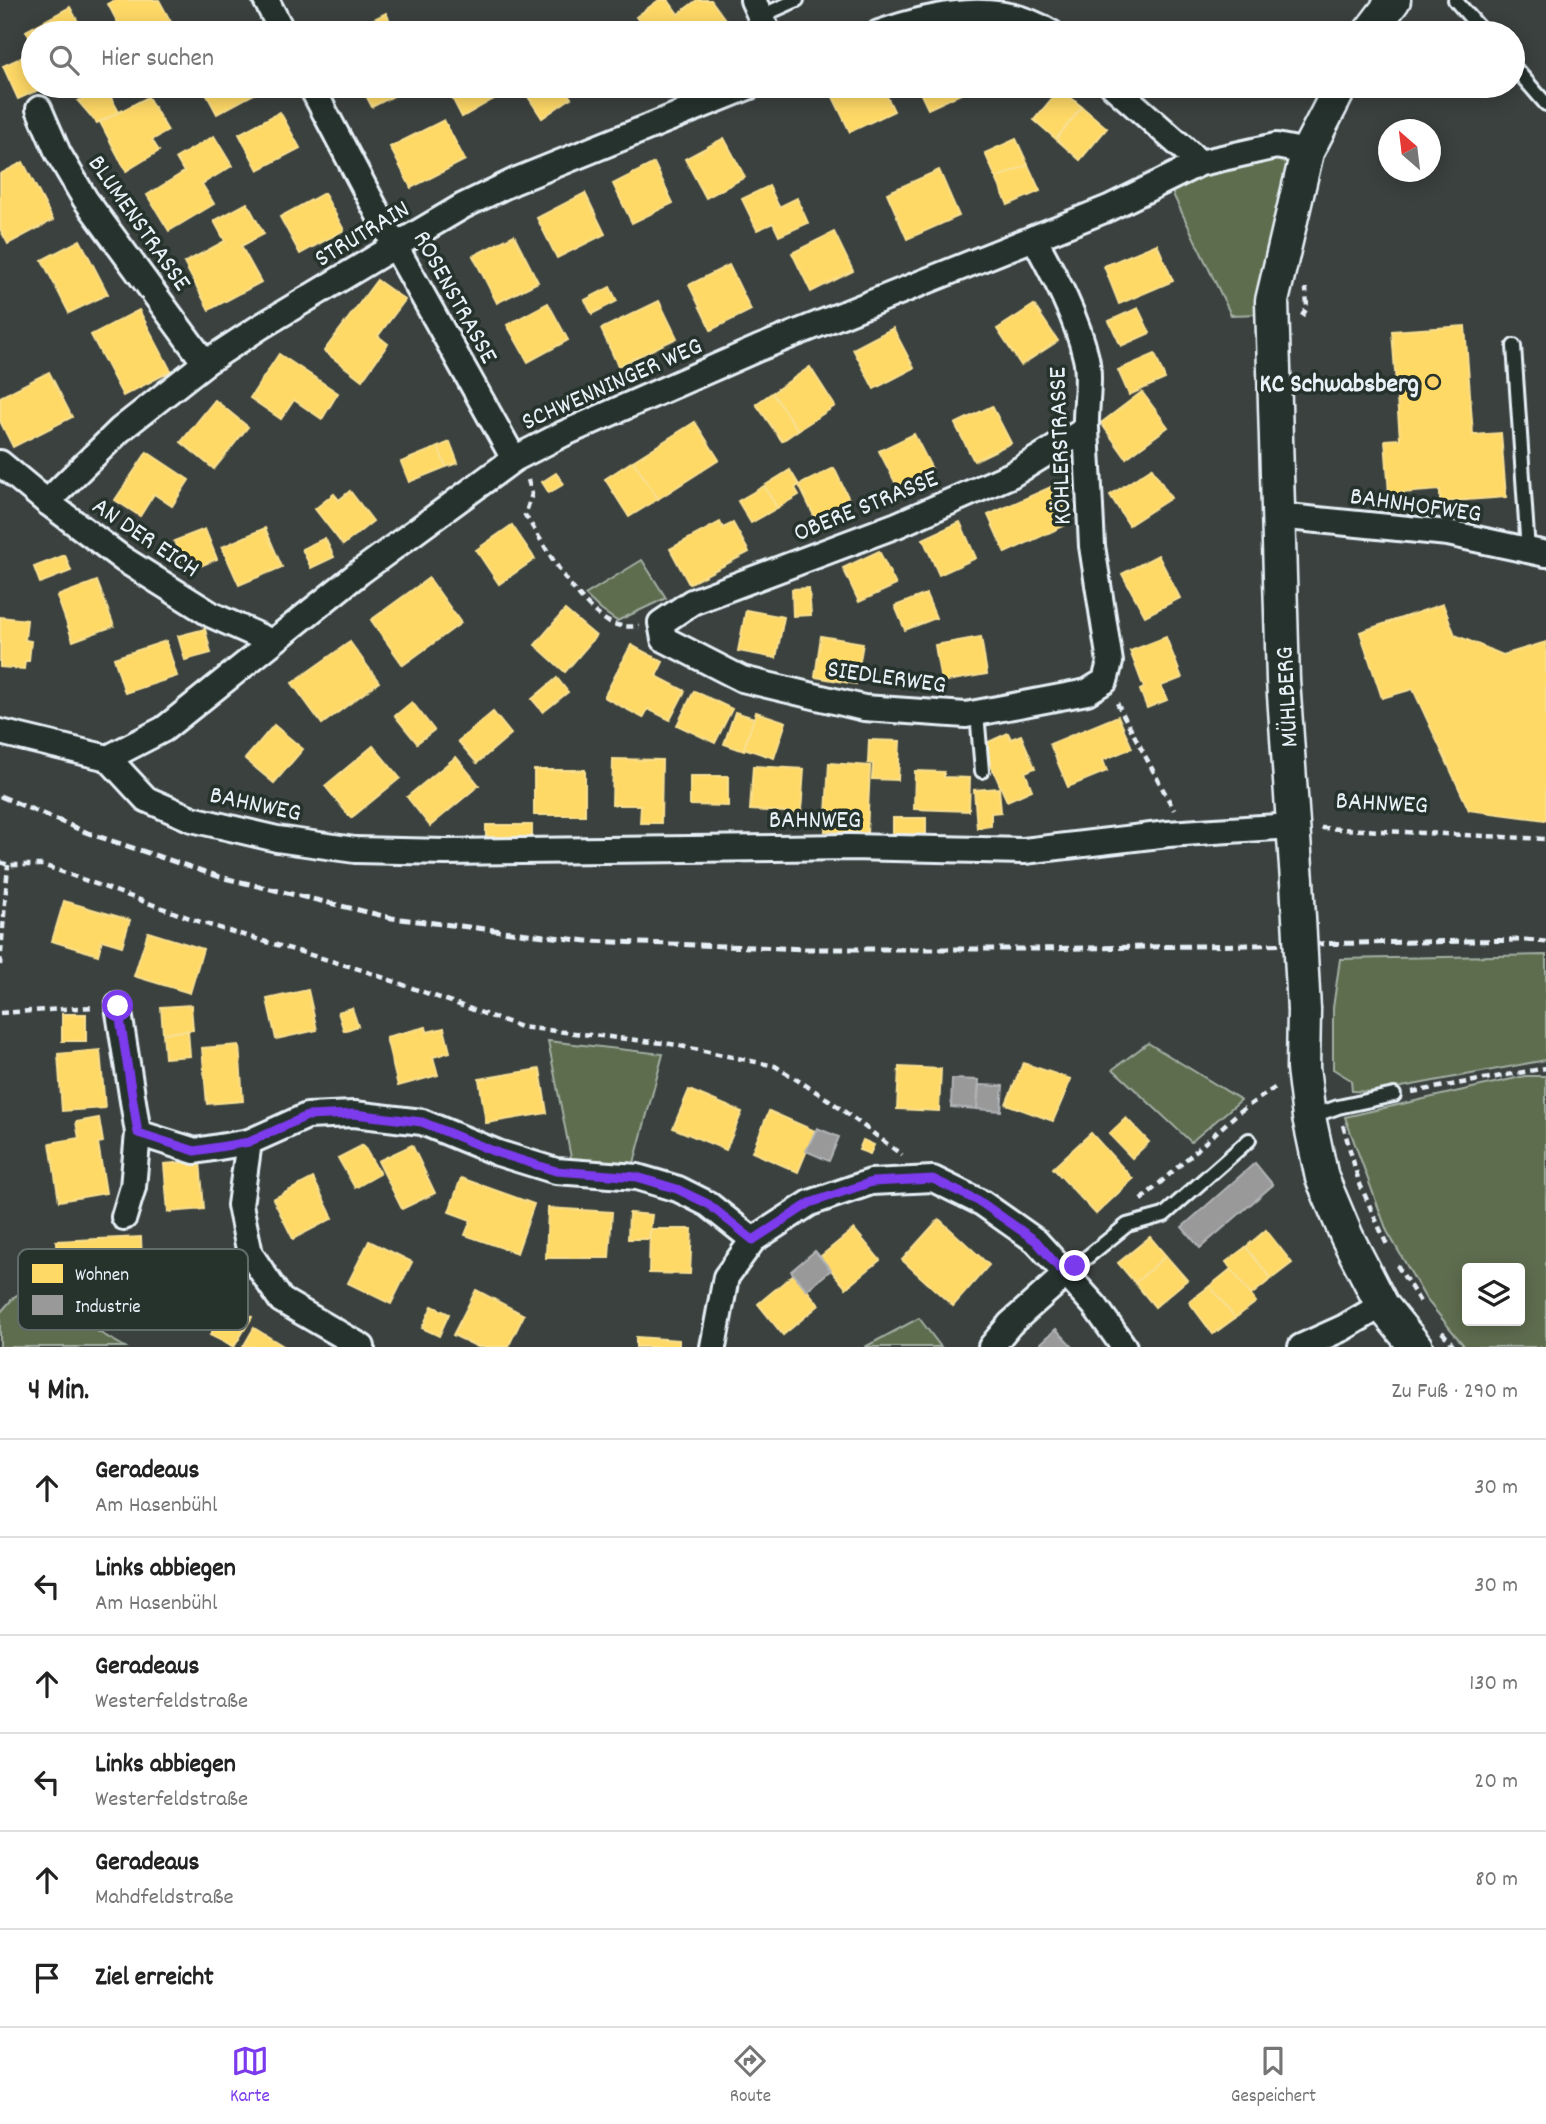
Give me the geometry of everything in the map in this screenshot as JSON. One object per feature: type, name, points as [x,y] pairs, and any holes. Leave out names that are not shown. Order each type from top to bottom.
[{"type":"street","points":[[266,0],[277,21]]},
{"type":"street","points":[[1378,21],[1394,0]]},
{"type":"street","points":[[910,21],[955,4],[1002,8],[1034,21]]},
{"type":"street","name":"ROSENSTRASSE","points":[[317,98],[395,246],[514,459]]},
{"type":"street","name":"STRUTRAIN","points":[[47,502],[120,430],[205,363],[260,327],[463,206],[515,181],[720,98]]},
{"type":"street","points":[[1127,98],[1200,163]]},
{"type":"street","name":"MÜHLBERG","points":[[1334,98],[1307,152],[1272,301],[1283,680],[1304,1010],[1303,1068],[1309,1117],[1322,1178],[1347,1237],[1381,1305],[1428,1339]]},
{"type":"street","name":"BLUMENSTRASSE","points":[[39,109],[58,153],[85,199],[205,363]]},
{"type":"street","name":"SCHWENNINGER WEG","points":[[108,758],[164,729],[360,572],[514,459],[563,434],[759,348],[1110,208],[1200,163],[1276,146],[1307,152]]},
{"type":"street","name":"KÖHLERSTRASSE","points":[[1034,237],[1069,309],[1087,360],[1086,429],[1092,546],[1108,671]]},
{"type":"street","name":"OBERE STRASSE","points":[[661,623],[692,602],[897,525],[1011,475],[1086,429]]},
{"type":"street","name":"AN DER EICH","points":[[0,463],[123,559],[212,615],[272,642]]},
{"type":"street","name":"BAHNHOFWEG","points":[[1278,516],[1448,533],[1537,552]]},
{"type":"street","name":"SIEDLERWEG","points":[[661,623],[664,639],[742,678],[864,708],[966,715],[1087,692],[1108,671]]},
{"type":"street","points":[[0,733],[108,758]]},
{"type":"street","name":"BAHNWEG","points":[[108,758],[146,799],[192,819],[277,839],[355,850],[446,852],[850,846],[1024,851],[1187,833],[1293,826]]},
{"type":"street","points":[[118,1006],[138,1133],[133,1186],[124,1217]]},
{"type":"street","points":[[138,1133],[195,1151],[249,1142],[307,1116],[354,1114],[422,1122],[498,1153],[556,1171],[637,1177],[677,1189],[708,1204],[753,1240]]},
{"type":"street","points":[[249,1142],[240,1205],[250,1254],[281,1300],[362,1347]]},
{"type":"street","points":[[713,1347],[726,1277],[753,1240],[810,1203],[872,1182],[933,1179],[982,1203],[1036,1241],[1095,1306],[1124,1347]]},
{"type":"street","points":[[990,1347],[1010,1324],[1065,1275]]},
{"type":"street","points":[[1301,1347],[1343,1328],[1381,1305]]},
{"type":"lane","points":[[761,17],[797,0]]},
{"type":"lane","points":[[1455,0],[1473,21]]},
{"type":"lane","points":[[1525,80],[1546,104]]},
{"type":"lane","points":[[1514,346],[1537,552]]},
{"type":"lane","points":[[976,713],[982,771]]},
{"type":"lane","points":[[1309,1117],[1338,1107],[1394,1095]]},
{"type":"lane","points":[[1065,1275],[1127,1225],[1164,1215],[1249,1140]]},
{"type":"path","points":[[1296,325],[1307,308],[1306,284]]},
{"type":"path","points":[[514,459],[526,472],[532,494],[526,515],[574,589],[607,621],[624,628],[661,623]]},
{"type":"path","points":[[1108,671],[1187,833]]},
{"type":"path","name":"BAHNWEG","points":[[1293,826],[1546,839]]},
{"type":"path","points":[[0,862],[8,865],[43,865],[209,925],[362,971],[520,1027],[671,1044],[775,1066],[829,1100],[933,1179]]},
{"type":"path","points":[[0,965],[8,865]]},
{"type":"path","points":[[0,1013],[118,1006]]},
{"type":"path","points":[[1136,1204],[1239,1112],[1303,1068]]},
{"type":"path","points":[[1394,1095],[1546,1069]]},
{"type":"path","points":[[1338,1107],[1359,1182],[1388,1248]]},
{"type":"path","points":[[1393,1259],[1427,1312]]},
{"type":"path","points":[[1428,1339],[1455,1347]]},
{"type":"green space","points":[[1268,152],[1297,158],[1262,314],[1231,315],[1170,188],[1205,170]]},
{"type":"green space","points":[[642,560],[666,598],[617,621],[585,595]]},
{"type":"green space","points":[[1546,955],[1546,1060],[1375,1092],[1352,1091],[1351,1080],[1333,1069],[1333,1008],[1340,959]]},
{"type":"green space","points":[[548,1041],[663,1054],[634,1163],[572,1163]]},
{"type":"green space","points":[[1148,1043],[1241,1100],[1191,1142],[1113,1069]]},
{"type":"green space","points":[[1525,1076],[1546,1076],[1546,1347],[1465,1347],[1426,1299],[1387,1231],[1345,1117]]},
{"type":"green space","points":[[18,1294],[18,1330],[95,1330],[125,1347],[0,1347],[0,1313]]},
{"type":"green space","points":[[919,1318],[941,1347],[865,1347]]},
{"type":"building: Wohnen","points":[[115,0],[159,0],[170,21],[117,21],[108,4]]},
{"type":"building: Wohnen","points":[[659,0],[668,0],[678,14],[697,0],[711,0],[726,21],[639,21],[636,17]]},
{"type":"building: Wohnen","points":[[70,7],[78,21],[44,21]]},
{"type":"building: Wohnen","points":[[386,13],[390,21],[370,21]]},
{"type":"building: Wohnen","points":[[21,58],[21,98],[18,99],[3,66]]},
{"type":"building: Wohnen","points":[[84,98],[111,98],[119,112],[97,123],[78,101]]},
{"type":"building: Wohnen","points":[[149,98],[168,131],[152,140],[159,151],[126,171],[100,122]]},
{"type":"building: Wohnen","points":[[208,98],[247,98],[217,114]]},
{"type":"building: Wohnen","points":[[367,98],[390,98],[372,107]]},
{"type":"building: Wohnen","points":[[452,98],[492,100],[462,117]]},
{"type":"building: Wohnen","points":[[529,98],[571,98],[542,118]]},
{"type":"building: Wohnen","points":[[833,98],[888,98],[894,111],[850,132]]},
{"type":"building: Wohnen","points":[[923,98],[952,98],[928,109]]},
{"type":"building: Wohnen","points":[[1052,98],[1071,98],[1082,107],[1056,139],[1034,120]]},
{"type":"building: Wohnen","points":[[1082,107],[1107,128],[1080,160],[1056,139]]},
{"type":"building: Wohnen","points":[[280,112],[300,148],[258,170],[239,134]]},
{"type":"building: Wohnen","points":[[444,120],[465,160],[411,188],[390,147]]},
{"type":"building: Wohnen","points":[[214,136],[232,166],[202,184],[214,204],[169,231],[147,195],[184,172],[176,158]]},
{"type":"building: Wohnen","points":[[724,138],[745,177],[706,198],[685,159]]},
{"type":"building: Wohnen","points":[[1016,139],[1028,165],[996,178],[985,153]]},
{"type":"building: Wohnen","points":[[23,162],[53,220],[8,244],[0,229],[0,174]]},
{"type":"building: Wohnen","points":[[654,163],[673,203],[632,223],[613,184]]},
{"type":"building: Wohnen","points":[[1028,165],[1040,191],[1008,205],[996,178]]},
{"type":"building: Wohnen","points":[[939,170],[959,216],[907,239],[887,193]]},
{"type":"building: Wohnen","points":[[769,186],[779,207],[797,198],[808,223],[779,236],[773,223],[757,230],[742,199]]},
{"type":"building: Wohnen","points":[[324,193],[344,230],[300,254],[280,217]]},
{"type":"building: Wohnen","points":[[585,193],[605,234],[557,258],[537,218]]},
{"type":"building: Wohnen","points":[[247,203],[264,234],[241,246],[261,282],[209,310],[184,263],[225,241],[214,221]]},
{"type":"building: Wohnen","points":[[834,232],[853,271],[811,292],[792,253]]},
{"type":"building: Wohnen","points":[[514,235],[538,282],[497,303],[473,256]]},
{"type":"building: Wohnen","points":[[80,240],[108,294],[69,313],[42,260]]},
{"type":"building: Wohnen","points":[[1157,244],[1173,281],[1119,304],[1104,266]]},
{"type":"building: Wohnen","points":[[729,265],[751,310],[711,330],[689,285]]},
{"type":"building: Wohnen","points":[[377,280],[405,300],[378,336],[388,344],[362,380],[324,351]]},
{"type":"building: Wohnen","points":[[610,287],[617,301],[592,314],[585,300]]},
{"type":"building: Wohnen","points":[[659,301],[677,338],[618,366],[601,329]]},
{"type":"building: Wohnen","points":[[548,303],[568,340],[528,362],[507,325]]},
{"type":"building: Wohnen","points":[[1034,305],[1058,341],[1021,365],[997,329]]},
{"type":"building: Wohnen","points":[[1138,308],[1150,333],[1121,346],[1109,321]]},
{"type":"building: Wohnen","points":[[139,310],[171,371],[123,396],[91,335]]},
{"type":"building: Wohnen","name":"KC Schwabsberg","points":[[1465,326],[1473,435],[1501,433],[1506,497],[1440,502],[1440,490],[1389,494],[1385,440],[1400,439],[1392,331]]},
{"type":"building: Wohnen","points":[[893,328],[914,368],[874,389],[853,349]]},
{"type":"building: Wohnen","points":[[279,354],[338,393],[322,419],[294,400],[281,419],[250,398]]},
{"type":"building: Wohnen","points":[[1155,354],[1165,379],[1129,395],[1118,370]]},
{"type":"building: Wohnen","points":[[810,367],[835,406],[798,430],[772,393]]},
{"type":"building: Wohnen","points":[[49,372],[72,417],[13,447],[0,421],[0,397]]},
{"type":"building: Wohnen","points":[[1142,392],[1168,427],[1126,458],[1101,423]]},
{"type":"building: Wohnen","points":[[772,393],[798,430],[782,441],[756,404]]},
{"type":"building: Wohnen","points":[[215,400],[248,427],[214,469],[181,442]]},
{"type":"building: Wohnen","points":[[992,406],[1011,443],[974,461],[955,424]]},
{"type":"building: Wohnen","points":[[695,422],[719,460],[658,499],[633,461]]},
{"type":"building: Wohnen","points":[[914,434],[932,469],[897,486],[879,451]]},
{"type":"building: Wohnen","points":[[450,442],[458,463],[446,467],[438,447]]},
{"type":"building: Wohnen","points":[[438,447],[446,467],[409,482],[401,462]]},
{"type":"building: Wohnen","points":[[147,452],[189,480],[172,506],[154,494],[140,516],[115,500]]},
{"type":"building: Wohnen","points":[[633,461],[658,499],[629,517],[605,479]]},
{"type":"building: Wohnen","points":[[834,468],[850,501],[815,518],[799,485]]},
{"type":"building: Wohnen","points":[[1152,468],[1171,498],[1129,525],[1110,495]]},
{"type":"building: Wohnen","points":[[790,470],[799,485],[795,488],[799,495],[777,508],[764,486]]},
{"type":"building: Wohnen","points":[[556,473],[564,484],[549,493],[542,482]]},
{"type":"building: Wohnen","points":[[764,486],[777,508],[751,523],[738,501]]},
{"type":"building: Wohnen","points":[[1053,486],[1070,523],[1005,553],[988,515]]},
{"type":"building: Wohnen","points":[[350,491],[373,521],[343,545],[315,509],[334,494],[339,500]]},
{"type":"building: Wohnen","points":[[720,522],[723,528],[733,523],[749,552],[689,584],[670,549]]},
{"type":"building: Wohnen","points":[[960,522],[976,558],[939,575],[923,539]]},
{"type":"building: Wohnen","points":[[512,525],[535,559],[499,584],[476,550]]},
{"type":"building: Wohnen","points":[[265,528],[282,567],[239,585],[222,547]]},
{"type":"building: Wohnen","points":[[205,529],[217,559],[186,572],[174,541]]},
{"type":"building: Wohnen","points":[[325,538],[334,557],[311,568],[302,549]]},
{"type":"building: Wohnen","points":[[879,551],[896,585],[859,602],[843,568]]},
{"type":"building: Wohnen","points":[[65,555],[71,571],[40,583],[34,567]]},
{"type":"building: Wohnen","points":[[1158,555],[1180,598],[1145,616],[1122,574]]},
{"type":"building: Wohnen","points":[[429,578],[461,623],[403,665],[371,620]]},
{"type":"building: Wohnen","points":[[97,581],[114,626],[73,641],[57,596]]},
{"type":"building: Wohnen","points":[[809,588],[811,615],[793,616],[792,589]]},
{"type":"building: Wohnen","points":[[926,594],[936,618],[905,630],[895,606]]},
{"type":"building: Wohnen","points":[[1443,604],[1455,635],[1503,655],[1546,642],[1546,820],[1469,810],[1413,689],[1382,698],[1360,632]]},
{"type":"building: Wohnen","points":[[565,610],[596,636],[565,672],[535,645]]},
{"type":"building: Wohnen","points":[[746,610],[784,617],[776,658],[738,651]]},
{"type":"building: Wohnen","points":[[0,617],[27,620],[25,640],[31,641],[29,661],[25,661],[24,669],[0,667]]},
{"type":"building: Wohnen","points":[[205,629],[211,653],[185,660],[178,636]]},
{"type":"building: Wohnen","points":[[821,636],[863,643],[856,684],[815,677]]},
{"type":"building: Wohnen","points":[[981,637],[987,674],[941,682],[935,645]]},
{"type":"building: Wohnen","points":[[1166,637],[1182,678],[1161,686],[1167,700],[1147,708],[1140,690],[1144,688],[1130,651]]},
{"type":"building: Wohnen","points":[[166,641],[177,676],[125,693],[114,658]]},
{"type":"building: Wohnen","points":[[350,642],[379,682],[322,724],[292,683]]},
{"type":"building: Wohnen","points":[[631,645],[663,662],[656,676],[685,691],[670,720],[648,709],[643,718],[604,697]]},
{"type":"building: Wohnen","points":[[557,678],[568,692],[543,712],[532,699]]},
{"type":"building: Wohnen","points":[[694,691],[732,709],[715,743],[677,725]]},
{"type":"building: Wohnen","points":[[412,702],[434,730],[417,743],[395,716]]},
{"type":"building: Wohnen","points":[[493,712],[511,734],[477,763],[458,741]]},
{"type":"building: Wohnen","points":[[735,712],[754,718],[744,751],[724,744]]},
{"type":"building: Wohnen","points":[[756,712],[786,722],[774,758],[744,748]]},
{"type":"building: Wohnen","points":[[1118,716],[1132,748],[1103,760],[1107,771],[1068,787],[1050,744]]},
{"type":"building: Wohnen","points":[[274,725],[303,749],[274,783],[245,759]]},
{"type":"building: Wohnen","points":[[1008,733],[1011,739],[1021,735],[1035,768],[1025,772],[1032,790],[1007,801],[982,745]]},
{"type":"building: Wohnen","points":[[869,740],[900,741],[898,780],[872,779],[873,764],[868,763]]},
{"type":"building: Wohnen","points":[[373,746],[400,778],[351,818],[325,786]]},
{"type":"building: Wohnen","points":[[456,757],[479,785],[430,826],[407,797]]},
{"type":"building: Wohnen","points":[[613,759],[662,760],[661,823],[640,823],[641,805],[612,805]]},
{"type":"building: Wohnen","points":[[829,763],[870,766],[867,834],[825,831]]},
{"type":"building: Wohnen","points":[[753,766],[804,769],[801,813],[750,810]]},
{"type":"building: Wohnen","points":[[534,770],[585,770],[585,815],[534,815]]},
{"type":"building: Wohnen","points":[[915,771],[944,772],[944,777],[970,778],[969,811],[914,809]]},
{"type":"building: Wohnen","points":[[690,776],[728,776],[728,806],[690,805]]},
{"type":"building: Wohnen","points":[[999,788],[1001,812],[991,813],[991,826],[977,828],[974,790]]},
{"type":"building: Wohnen","points":[[893,818],[926,818],[926,842],[893,842]]},
{"type":"building: Wohnen","points":[[486,825],[532,825],[532,843],[486,843]]},
{"type":"building: Wohnen","points":[[64,901],[130,920],[122,946],[102,940],[98,955],[52,941]]},
{"type":"building: Wohnen","points":[[148,932],[203,949],[190,993],[134,976]]},
{"type":"building: Wohnen","points":[[308,990],[317,1030],[276,1039],[267,999]]},
{"type":"building: Wohnen","points":[[191,1005],[193,1030],[163,1033],[161,1007]]},
{"type":"building: Wohnen","points":[[352,1008],[358,1026],[344,1031],[338,1012]]},
{"type":"building: Wohnen","points":[[62,1014],[86,1014],[86,1041],[62,1041]]},
{"type":"building: Wohnen","points":[[426,1027],[427,1032],[444,1028],[450,1052],[433,1057],[438,1075],[398,1086],[386,1037]]},
{"type":"building: Wohnen","points":[[188,1031],[190,1056],[165,1058],[163,1033]]},
{"type":"building: Wohnen","points":[[239,1045],[243,1101],[207,1104],[202,1048]]},
{"type":"building: Wohnen","points":[[100,1050],[105,1108],[62,1111],[58,1054]]},
{"type":"building: Wohnen","points":[[1023,1063],[1071,1079],[1053,1121],[1006,1104]]},
{"type":"building: Wohnen","points":[[899,1067],[941,1069],[939,1111],[897,1109]]},
{"type":"building: Wohnen","points":[[540,1069],[547,1113],[486,1123],[479,1079]]},
{"type":"building: Wohnen","points":[[689,1090],[742,1112],[726,1150],[673,1128]]},
{"type":"building: Wohnen","points":[[769,1111],[815,1131],[798,1172],[752,1152]]},
{"type":"building: Wohnen","points":[[99,1118],[103,1142],[98,1143],[106,1193],[59,1201],[50,1143],[79,1138],[76,1122]]},
{"type":"building: Wohnen","points":[[1126,1118],[1149,1142],[1132,1158],[1109,1134]]},
{"type":"building: Wohnen","points":[[1091,1133],[1133,1179],[1096,1214],[1053,1168]]},
{"type":"building: Wohnen","points":[[863,1140],[874,1145],[870,1154],[859,1150]]},
{"type":"building: Wohnen","points":[[363,1145],[380,1174],[355,1188],[338,1158]]},
{"type":"building: Wohnen","points":[[412,1145],[435,1193],[402,1209],[378,1161]]},
{"type":"building: Wohnen","points":[[200,1161],[204,1209],[168,1212],[164,1164]]},
{"type":"building: Wohnen","points":[[313,1178],[333,1218],[293,1239],[273,1199]]},
{"type":"building: Wohnen","points":[[461,1178],[534,1204],[517,1253],[465,1235],[471,1220],[449,1212]]},
{"type":"building: Wohnen","points":[[548,1208],[612,1212],[609,1258],[546,1258]]},
{"type":"building: Wohnen","points":[[629,1213],[652,1215],[649,1239],[628,1239]]},
{"type":"building: Wohnen","points":[[939,1219],[989,1265],[953,1306],[902,1260]]},
{"type":"building: Wohnen","points":[[650,1229],[692,1229],[690,1274],[649,1273]]},
{"type":"building: Wohnen","points":[[854,1229],[880,1260],[846,1288],[820,1257]]},
{"type":"building: Wohnen","points":[[1266,1230],[1292,1263],[1271,1279],[1246,1247]]},
{"type":"building: Wohnen","points":[[141,1237],[141,1249],[56,1249],[56,1241]]},
{"type":"building: Wohnen","points":[[1150,1237],[1166,1256],[1135,1283],[1118,1263]]},
{"type":"building: Wohnen","points":[[369,1241],[412,1262],[391,1304],[348,1283]]},
{"type":"building: Wohnen","points":[[1246,1247],[1271,1279],[1251,1295],[1226,1262]]},
{"type":"building: Wohnen","points":[[1166,1256],[1187,1280],[1155,1307],[1135,1283]]},
{"type":"building: Wohnen","points":[[1231,1269],[1256,1302],[1235,1318],[1210,1286]]},
{"type":"building: Wohnen","points":[[794,1274],[819,1305],[783,1335],[758,1304]]},
{"type":"building: Wohnen","points":[[1210,1286],[1235,1318],[1213,1334],[1189,1302]]},
{"type":"building: Wohnen","points":[[476,1290],[524,1315],[508,1347],[478,1347],[453,1335]]},
{"type":"building: Wohnen","points":[[432,1306],[449,1314],[439,1336],[422,1328]]},
{"type":"building: Wohnen","points":[[254,1328],[285,1347],[243,1347]]},
{"type":"building: Wohnen","points":[[213,1330],[244,1330],[234,1347],[210,1335]]},
{"type":"building: Wohnen","points":[[636,1337],[679,1340],[679,1347],[636,1347]]},
{"type":"building: Industrie","points":[[952,1079],[979,1080],[977,1109],[951,1107]]},
{"type":"building: Industrie","points":[[979,1085],[1003,1086],[1001,1111],[977,1109]]},
{"type":"building: Industrie","points":[[817,1128],[839,1137],[829,1161],[806,1151]]},
{"type":"building: Industrie","points":[[1255,1163],[1273,1185],[1200,1248],[1182,1227]]},
{"type":"building: Industrie","points":[[815,1251],[831,1270],[807,1290],[791,1271]]},
{"type":"building: Industrie","points":[[1056,1329],[1073,1347],[1037,1347]]},
{"type":"railway","points":[[0,796],[88,833],[220,877],[392,918],[587,941],[807,949],[1034,949],[1525,940],[1546,942]]},
{"type":"place","name":"KC Schwabsberg","points":[[1433,382]]},
{"type":"route","points":[[118,1006],[138,1133],[195,1151],[249,1142],[307,1116],[354,1114],[422,1122],[498,1153],[556,1171],[637,1177],[677,1189],[708,1204],[753,1240],[810,1203],[872,1182],[933,1179],[982,1203],[1036,1241],[1065,1275],[1075,1266]]}]
